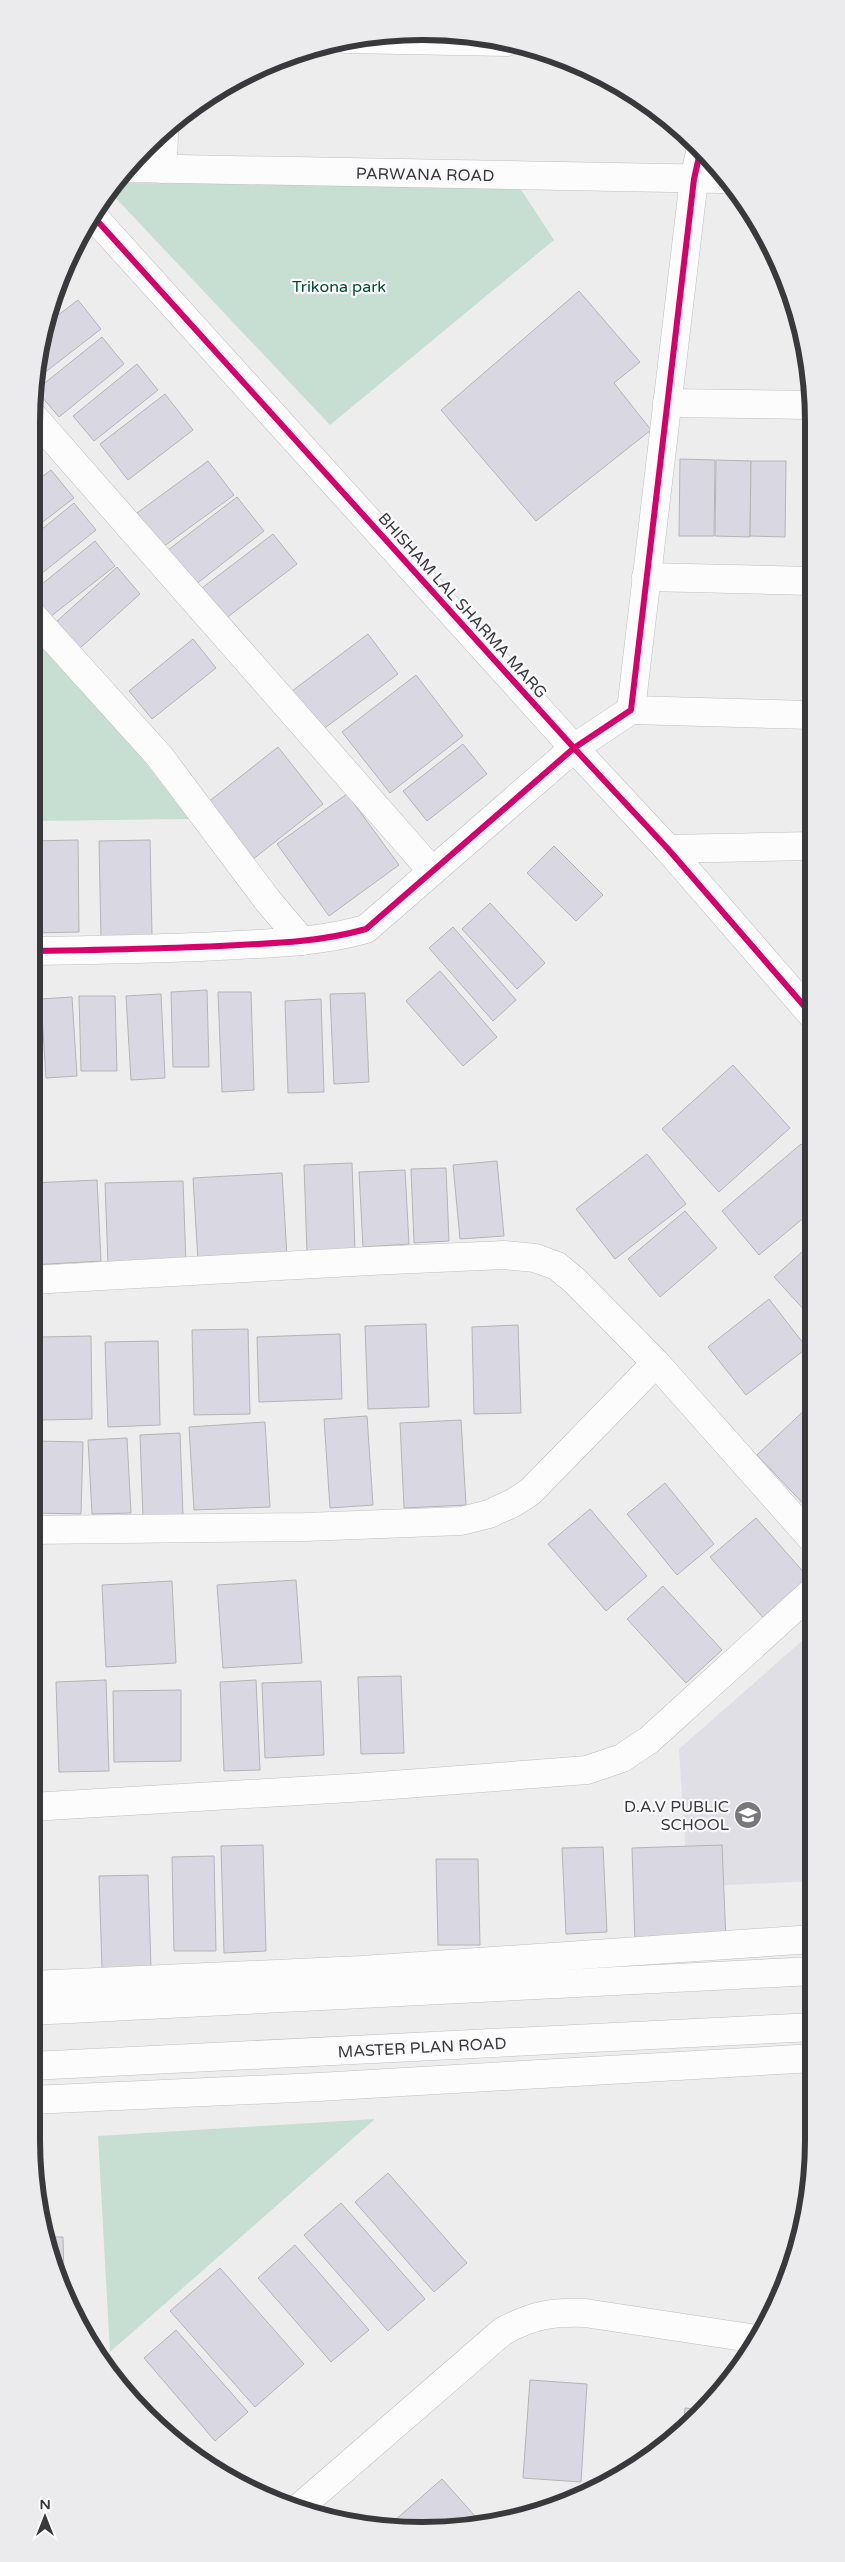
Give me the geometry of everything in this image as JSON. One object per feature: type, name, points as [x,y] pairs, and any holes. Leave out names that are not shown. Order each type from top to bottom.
[{"type":"street","points":[[415,40],[443,41]]},
{"type":"street","points":[[163,169],[164,141]]},
{"type":"street","points":[[631,710],[694,179],[699,158]]},
{"type":"street","name":"PARWANA ROAD","points":[[137,168],[717,179]]},
{"type":"street","name":"BHISHAM LAL SHARMA MARG","points":[[97,221],[574,748],[668,849],[805,1008]]},
{"type":"street","points":[[667,403],[804,405]]},
{"type":"street","points":[[40,425],[432,871]]},
{"type":"street","points":[[646,577],[805,581]]},
{"type":"street","points":[[40,624],[160,757],[268,901],[302,942]]},
{"type":"street","points":[[40,951],[168,949],[302,942],[342,936],[366,929],[574,748],[631,710],[805,715]]},
{"type":"street","points":[[668,849],[805,846]]},
{"type":"street","points":[[40,1279],[504,1255],[536,1258],[557,1266],[575,1281],[656,1363],[805,1531]]},
{"type":"street","points":[[40,1530],[304,1527],[461,1520],[489,1514],[513,1503],[530,1492],[656,1363]]},
{"type":"street","points":[[40,1806],[366,1787],[587,1770],[622,1758],[649,1740],[805,1598]]},
{"type":"street","points":[[40,1985],[362,1970],[805,1940]]},
{"type":"street","points":[[40,2011],[805,1971]]},
{"type":"street","name":"MASTER PLAN ROAD","points":[[40,2066],[805,2027]]},
{"type":"street","points":[[40,2100],[328,2087],[805,2059]]},
{"type":"street","points":[[304,2503],[503,2332],[528,2318],[557,2312],[585,2313],[750,2338]]},
{"type":"shaded area","name":"D.A.V PUBLIC SCHOOL","points":[[805,1638],[805,1881],[688,1887],[679,1749]]},
{"type":"green space","name":"Trikona park","points":[[125,183],[518,185],[554,240],[330,425],[114,196]]},
{"type":"green space","points":[[40,643],[111,718],[189,819],[40,821]]},
{"type":"green space","points":[[375,2119],[110,2352],[98,2136]]},
{"type":"building","points":[[579,291],[640,362],[614,383],[651,430],[536,521],[441,410]]},
{"type":"building","points":[[78,300],[101,329],[43,374],[47,348],[55,318]]},
{"type":"building","points":[[102,337],[124,364],[59,417],[41,396],[42,385]]},
{"type":"building","points":[[137,364],[158,390],[94,441],[73,416]]},
{"type":"building","points":[[165,394],[193,430],[128,480],[100,444]]},
{"type":"building","points":[[680,459],[715,460],[714,536],[679,536]]},
{"type":"building","points":[[716,460],[751,461],[750,537],[715,536]]},
{"type":"building","points":[[208,461],[234,495],[163,547],[137,513]]},
{"type":"building","points":[[751,461],[786,461],[785,537],[750,536]]},
{"type":"building","points":[[51,470],[74,498],[40,524],[40,478]]},
{"type":"building","points":[[237,497],[264,531],[195,585],[168,550]]},
{"type":"building","points":[[74,503],[96,530],[40,575],[40,531]]},
{"type":"building","points":[[273,534],[297,564],[225,619],[202,588]]},
{"type":"building","points":[[95,541],[115,566],[50,617],[40,604],[40,586]]},
{"type":"building","points":[[117,567],[140,594],[80,648],[56,622]]},
{"type":"building","points":[[368,634],[398,674],[322,730],[292,691]]},
{"type":"building","points":[[193,639],[216,668],[152,719],[129,691]]},
{"type":"building","points":[[416,675],[463,736],[390,793],[342,732]]},
{"type":"building","points":[[463,744],[487,774],[427,821],[403,791]]},
{"type":"building","points":[[278,747],[323,804],[252,860],[207,803]]},
{"type":"building","points":[[347,794],[399,865],[329,916],[277,844]]},
{"type":"building","points":[[78,840],[79,932],[40,933],[40,841]]},
{"type":"building","points":[[150,840],[152,936],[101,937],[99,841]]},
{"type":"building","points":[[554,846],[603,895],[576,921],[527,873]]},
{"type":"building","points":[[490,903],[545,963],[517,989],[462,929]]},
{"type":"building","points":[[453,927],[516,1000],[493,1021],[429,948]]},
{"type":"building","points":[[440,971],[497,1037],[463,1066],[406,1001]]},
{"type":"building","points":[[207,990],[209,1067],[173,1067],[171,992]]},
{"type":"building","points":[[218,992],[251,992],[254,1090],[222,1092]]},
{"type":"building","points":[[365,993],[369,1082],[334,1084],[330,994]]},
{"type":"building","points":[[161,994],[165,1078],[131,1080],[126,996]]},
{"type":"building","points":[[79,996],[115,996],[117,1071],[81,1071]]},
{"type":"building","points":[[72,997],[77,1076],[46,1078],[41,999]]},
{"type":"building","points":[[321,999],[324,1092],[288,1093],[285,1001]]},
{"type":"building","points":[[733,1065],[790,1128],[719,1192],[662,1129]]},
{"type":"building","points":[[801,1144],[805,1149],[805,1217],[759,1255],[722,1211]]},
{"type":"building","points":[[647,1154],[686,1204],[615,1259],[576,1209]]},
{"type":"building","points":[[497,1161],[504,1236],[460,1239],[453,1165]]},
{"type":"building","points":[[352,1163],[355,1251],[307,1252],[304,1165]]},
{"type":"building","points":[[446,1168],[449,1241],[414,1243],[411,1169]]},
{"type":"building","points":[[405,1170],[409,1244],[363,1247],[359,1172]]},
{"type":"building","points":[[282,1173],[287,1256],[198,1261],[193,1178]]},
{"type":"building","points":[[97,1180],[101,1261],[40,1264],[40,1183]]},
{"type":"building","points":[[183,1181],[186,1264],[108,1265],[105,1183]]},
{"type":"building","points":[[685,1211],[717,1248],[660,1297],[628,1259]]},
{"type":"building","points":[[805,1249],[805,1311],[774,1277]]},
{"type":"building","points":[[769,1299],[805,1345],[805,1350],[746,1395],[708,1347]]},
{"type":"building","points":[[426,1324],[429,1407],[368,1409],[365,1326]]},
{"type":"building","points":[[518,1325],[521,1413],[474,1414],[472,1327]]},
{"type":"building","points":[[248,1329],[250,1414],[194,1415],[192,1330]]},
{"type":"building","points":[[340,1334],[342,1399],[259,1402],[257,1337]]},
{"type":"building","points":[[91,1336],[92,1419],[42,1420],[41,1337]]},
{"type":"building","points":[[158,1341],[160,1425],[108,1427],[105,1342]]},
{"type":"building","points":[[805,1410],[805,1506],[757,1455]]},
{"type":"building","points":[[367,1416],[373,1505],[330,1508],[324,1419]]},
{"type":"building","points":[[461,1420],[466,1505],[404,1508],[400,1423]]},
{"type":"building","points":[[265,1422],[270,1507],[194,1510],[189,1427]]},
{"type":"building","points":[[180,1433],[183,1516],[143,1518],[140,1435]]},
{"type":"building","points":[[127,1438],[131,1513],[92,1514],[88,1440]]},
{"type":"building","points":[[40,1441],[83,1442],[81,1514],[40,1513]]},
{"type":"building","points":[[665,1483],[714,1544],[677,1575],[627,1514]]},
{"type":"building","points":[[590,1509],[647,1576],[606,1611],[548,1544]]},
{"type":"building","points":[[756,1518],[805,1574],[805,1590],[767,1622],[710,1557]]},
{"type":"building","points":[[296,1580],[302,1663],[223,1668],[217,1585]]},
{"type":"building","points":[[172,1581],[176,1663],[106,1667],[102,1585]]},
{"type":"building","points":[[663,1586],[722,1650],[686,1683],[627,1619]]},
{"type":"building","points":[[401,1676],[404,1753],[361,1754],[358,1677]]},
{"type":"building","points":[[106,1680],[109,1771],[59,1772],[56,1682]]},
{"type":"building","points":[[256,1680],[260,1770],[224,1771],[220,1682]]},
{"type":"building","points":[[321,1681],[324,1755],[265,1758],[262,1683]]},
{"type":"building","points":[[181,1690],[181,1761],[114,1762],[113,1691]]},
{"type":"building","points":[[263,1845],[266,1951],[224,1953],[221,1846]]},
{"type":"building","points":[[722,1845],[726,1941],[635,1944],[632,1848]]},
{"type":"building","points":[[603,1847],[607,1932],[566,1934],[562,1848]]},
{"type":"building","points":[[214,1856],[216,1951],[174,1951],[172,1857]]},
{"type":"building","points":[[436,1859],[478,1859],[480,1945],[438,1945]]},
{"type":"building","points":[[148,1875],[151,1968],[102,1968],[99,1876]]},
{"type":"building","points":[[388,2173],[467,2263],[434,2292],[355,2202]]},
{"type":"building","points":[[341,2203],[425,2299],[388,2331],[304,2235]]},
{"type":"building","points":[[53,2237],[63,2237],[64,2272]]},
{"type":"building","points":[[295,2245],[369,2330],[331,2362],[258,2278]]},
{"type":"building","points":[[220,2268],[304,2364],[255,2407],[170,2311]]},
{"type":"building","points":[[176,2330],[248,2412],[215,2441],[144,2358]]},
{"type":"building","points":[[530,2380],[587,2384],[581,2482],[523,2478]]},
{"type":"building","points":[[685,2408],[694,2409],[693,2410],[684,2418]]},
{"type":"building","points":[[442,2479],[477,2518],[422,2522],[394,2521]]},
{"type":"cycle path","points":[[40,951],[160,948],[302,941],[366,929],[574,748],[631,710],[694,179],[699,158]]},
{"type":"cycle path","points":[[97,221],[574,748],[668,849],[805,1007]]},
{"type":"place","name":"D.A.V PUBLIC SCHOOL","points":[[748,1815]]}]
